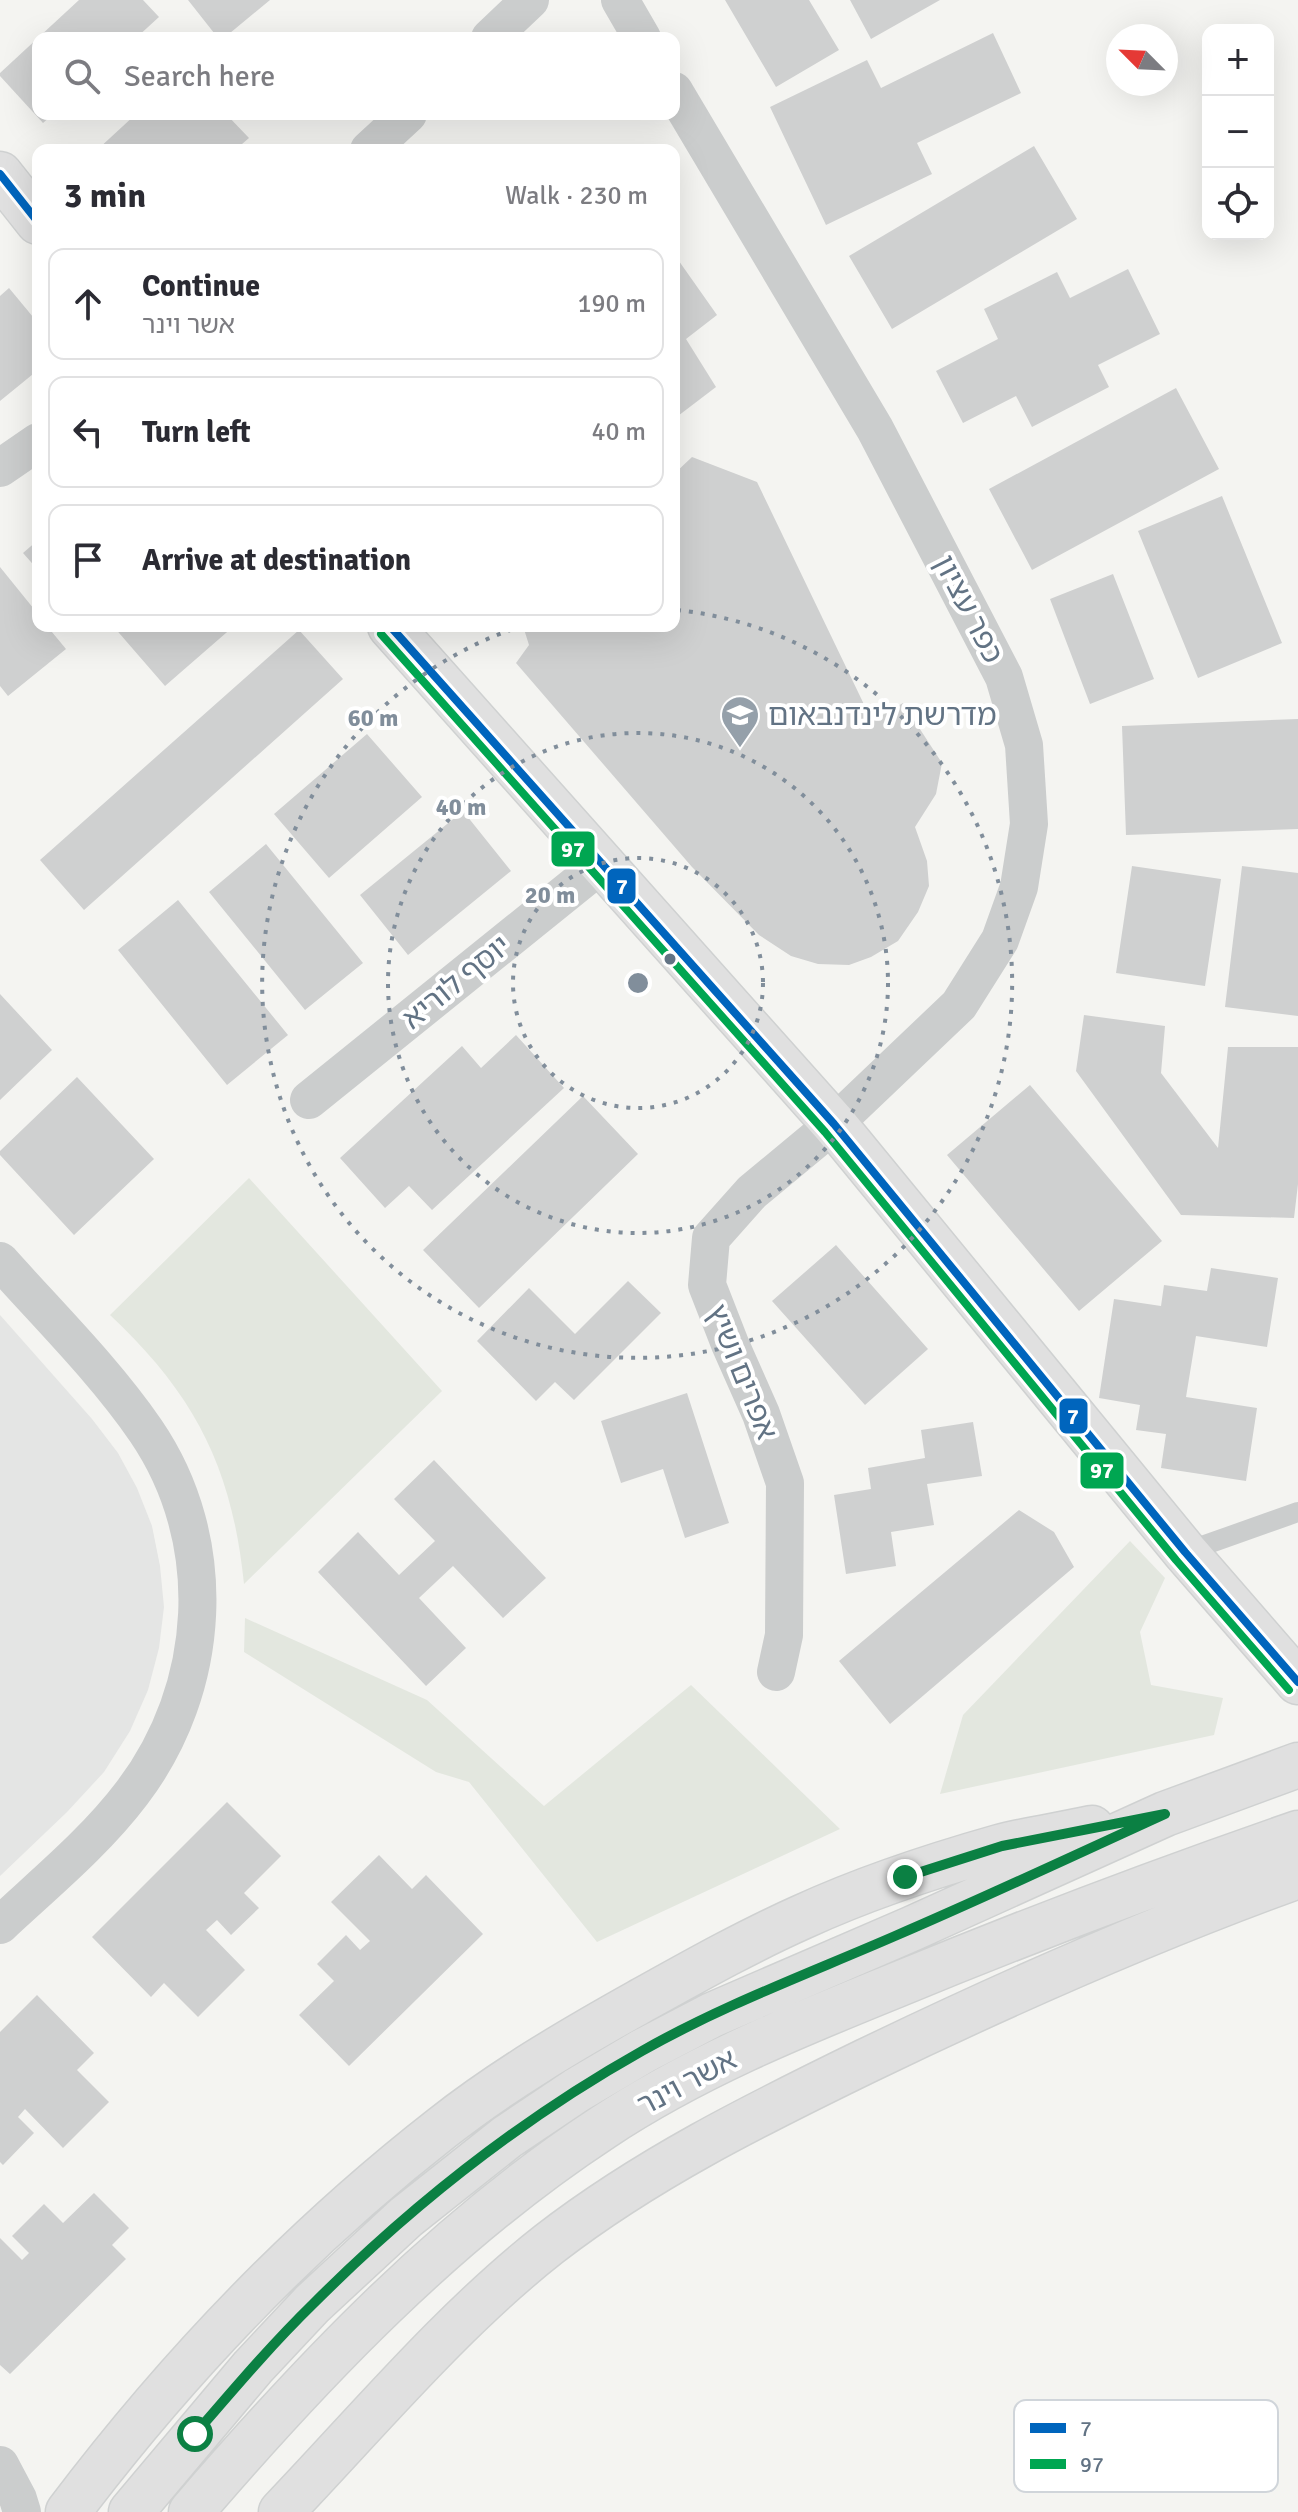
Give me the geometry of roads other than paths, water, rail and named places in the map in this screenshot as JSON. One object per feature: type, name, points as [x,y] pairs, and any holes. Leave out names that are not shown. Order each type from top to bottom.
[{"type":"main road","points":[[0,174],[32,214]]},
{"type":"main road","points":[[395,632],[834,1124],[1185,1552],[1298,1682]]},
{"type":"main road","name":"אשר וינר","points":[[131,2512],[253,2367],[312,2304],[406,2217],[507,2137],[616,2066],[712,2015],[1165,1814],[1298,1765]]},
{"type":"main road","points":[[68,2512],[128,2435],[219,2329],[357,2200],[442,2127],[518,2074],[700,1968],[803,1916],[905,1877],[1002,1846],[1165,1814]]},
{"type":"main road","name":"אשר וינר","points":[[191,2512],[315,2375],[441,2251],[522,2184],[603,2127],[673,2086],[838,2009],[990,1946],[1298,1833]]},
{"type":"main road","points":[[281,2512],[487,2297],[548,2245],[625,2190],[683,2154],[786,2099],[940,2025],[1205,1910],[1298,1876]]},
{"type":"street","points":[[496,32],[530,0]]},
{"type":"street","points":[[620,0],[639,32]]},
{"type":"street","name":"כפר עציון","points":[[680,101],[875,429],[1004,677],[1024,745],[1029,824],[1019,887],[1000,940],[959,1005],[834,1124]]},
{"type":"street","points":[[376,144],[402,120]]},
{"type":"street","points":[[0,468],[32,446]]},
{"type":"street","name":"יוסף לוריא","points":[[309,1100],[603,863]]},
{"type":"street","name":"אפרים ושיץ","points":[[776,1672],[784,1635],[785,1483],[761,1414],[707,1285],[711,1238],[752,1192],[834,1124]]},
{"type":"street","points":[[0,1261],[120,1396],[147,1433],[169,1473],[186,1515],[195,1561],[199,1607],[195,1654],[183,1702],[162,1748],[132,1793],[93,1837],[0,1925]]},
{"type":"street","points":[[0,2465],[22,2512]]},
{"type":"lane","points":[[1185,1552],[1298,1512]]},
{"type":"place","name":"מדרשת לינדנבאום","points":[[740,749]]}]
